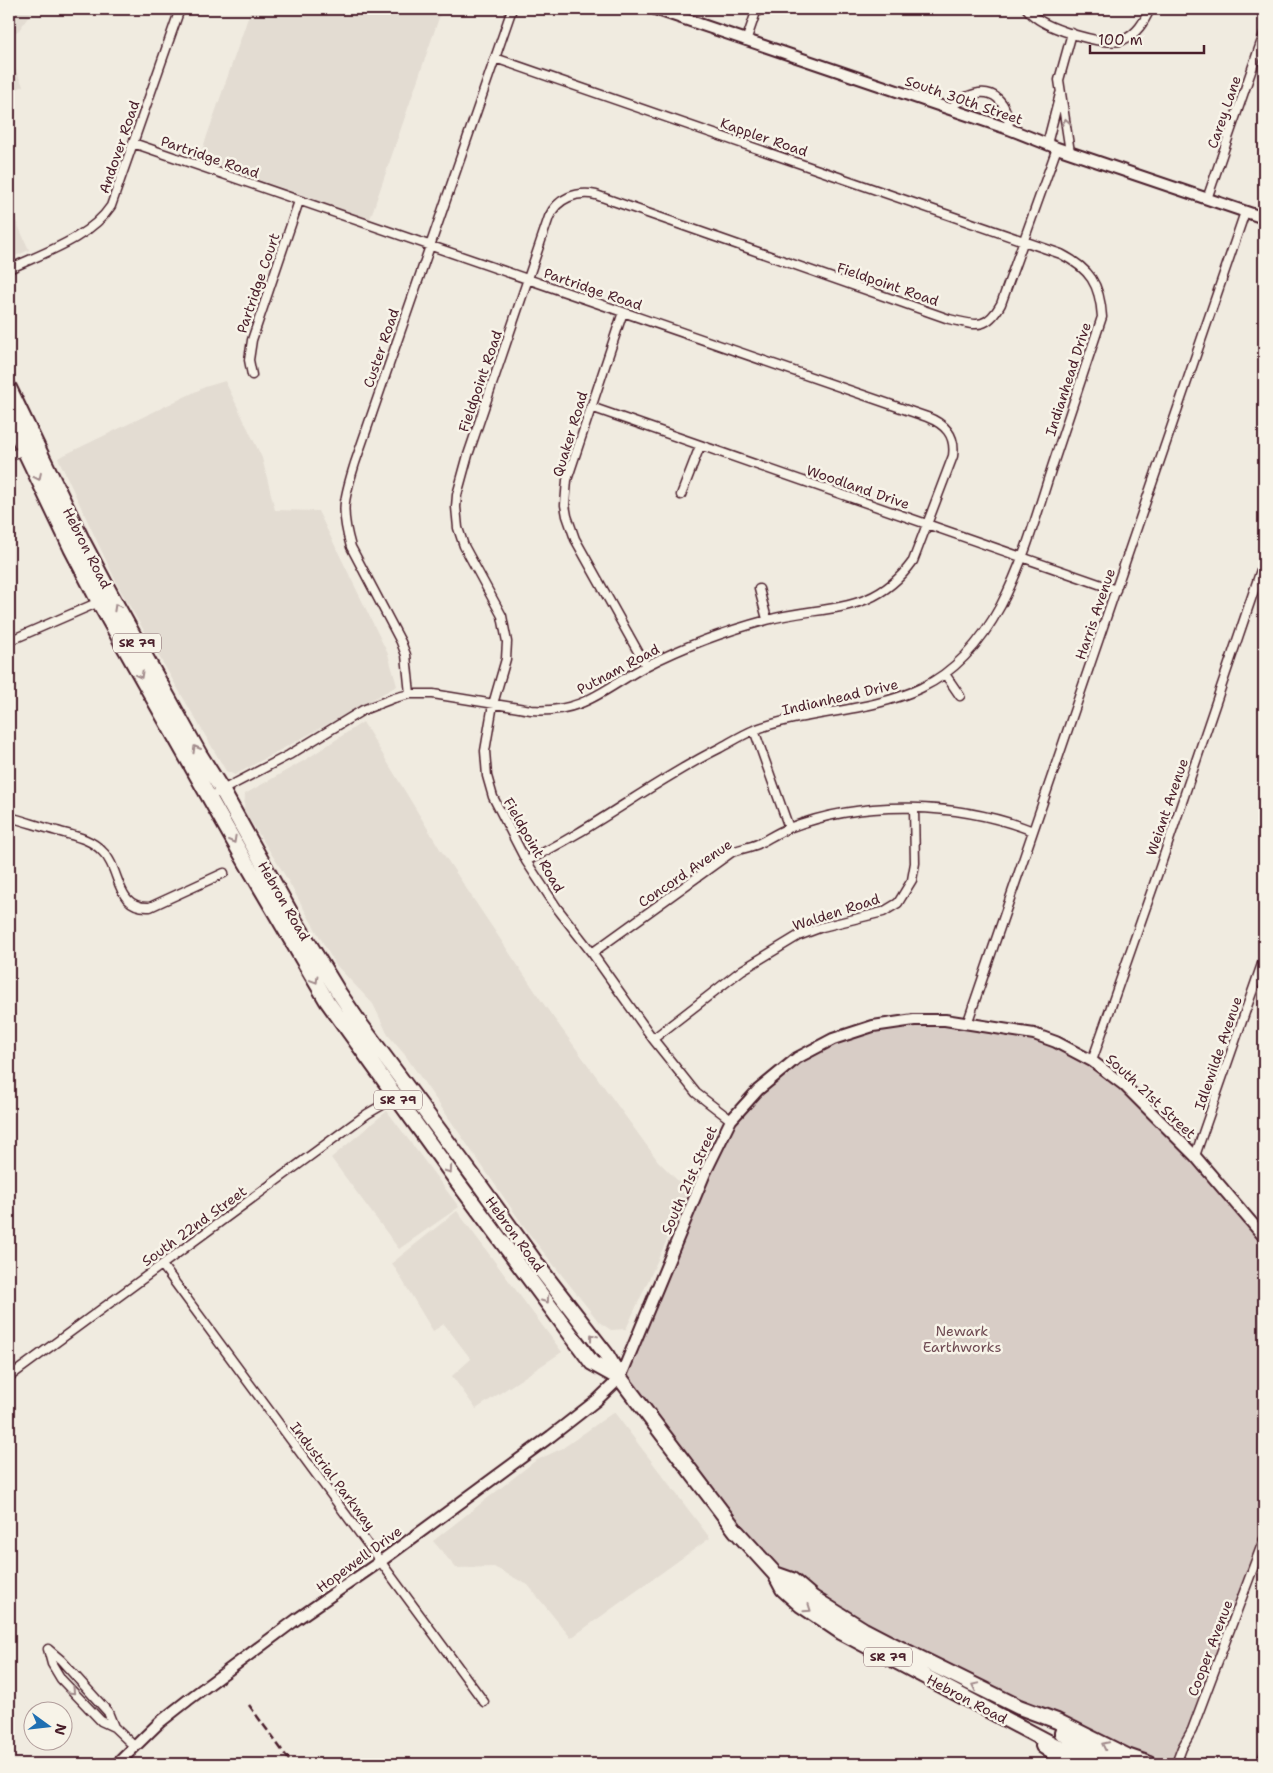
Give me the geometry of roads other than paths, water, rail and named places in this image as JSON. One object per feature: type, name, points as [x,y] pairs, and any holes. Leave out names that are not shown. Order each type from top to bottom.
[{"type":"highway","name":"Hebron Road","points":[[9,388],[111,596],[200,755],[216,794],[284,928],[327,1001],[592,1363],[620,1378]]},
{"type":"highway","name":"Hebron Road","points":[[9,418],[99,602],[339,993],[541,1270],[606,1354],[620,1378],[736,1531],[776,1574],[782,1589],[801,1605],[841,1632],[1013,1723]]},
{"type":"highway","points":[[336,1012],[346,1017],[387,1074],[405,1083]]},
{"type":"highway","points":[[396,1096],[414,1105],[445,1147],[453,1150]]},
{"type":"highway","name":"Hebron Road","points":[[776,1574],[792,1580],[813,1598],[864,1630],[1019,1707]]},
{"type":"highway","points":[[1019,1707],[1057,1721],[1127,1756],[1150,1764]]},
{"type":"highway","name":"SR 79","points":[[1019,1707],[1116,1764]]},
{"type":"highway","points":[[1013,1723],[1052,1752],[1064,1764]]},
{"type":"highway","name":"SR 79","points":[[1013,1723],[1090,1764]]},
{"type":"main road","name":"South 30th Street","points":[[655,9],[1264,218]]},
{"type":"main road","name":"South 21st Street","points":[[620,1378],[705,1173],[731,1120],[758,1090],[797,1058],[833,1039],[873,1026],[914,1020],[945,1020],[1034,1034],[1056,1042],[1092,1061],[1124,1085],[1195,1156],[1264,1237]]},
{"type":"main road","name":"Hopewell Drive","points":[[117,1764],[160,1722],[188,1700],[297,1619],[381,1562],[590,1406],[620,1378]]},
{"type":"street","name":"Andover Road","points":[[9,269],[84,232],[105,216],[112,206],[180,9]]},
{"type":"street","name":"Custer Road","points":[[410,694],[406,654],[351,547],[346,528],[344,506],[355,463],[512,9]]},
{"type":"street","points":[[746,41],[757,9]]},
{"type":"street","points":[[1027,9],[1045,24],[1100,41],[1122,40],[1133,34],[1143,24],[1150,9]]},
{"type":"street","points":[[1070,152],[1059,80],[1072,33]]},
{"type":"street","name":"Carey Lane","points":[[1207,199],[1264,34]]},
{"type":"street","name":"Kappler Road","points":[[494,58],[792,160],[882,194],[1024,241]]},
{"type":"street","name":"Fieldpoint Road","points":[[731,1120],[696,1093],[653,1039],[526,861],[493,797],[487,776],[485,751],[493,704],[506,660],[506,631],[496,603],[464,546],[458,528],[456,499],[468,455],[553,208],[568,197],[580,194],[596,195],[949,319],[976,325],[985,323],[994,317],[1001,304],[1024,241],[1052,146],[1060,92]]},
{"type":"street","points":[[949,109],[966,97],[991,94],[1003,103],[1009,115],[1009,129]]},
{"type":"street","name":"Partridge Road","points":[[133,143],[940,423],[951,437],[954,446],[953,456],[926,524]]},
{"type":"street","name":"Partridge Court","points":[[252,375],[249,360],[252,340],[299,201]]},
{"type":"street","name":"Harris Avenue","points":[[967,1024],[1246,212]]},
{"type":"street","name":"Indianhead Drive","points":[[526,861],[554,848],[678,769],[754,730],[825,712],[883,702],[922,688],[945,674],[966,656],[983,634],[1001,605],[1022,557],[1102,317],[1101,300],[1096,285],[1087,271],[1078,263],[1062,254],[1024,241]]},
{"type":"street","name":"Quaker Road","points":[[623,312],[567,480],[565,505],[575,539],[646,666]]},
{"type":"street","name":"Woodland Drive","points":[[591,407],[1116,590]]},
{"type":"street","points":[[681,495],[700,446]]},
{"type":"street","points":[[9,456],[24,450]]},
{"type":"street","name":"Putnam Road","points":[[216,794],[289,755],[363,710],[394,698],[410,694],[433,694],[544,711],[582,704],[646,666],[696,644],[767,619],[836,608],[873,598],[902,576],[913,561],[926,524]]},
{"type":"street","name":"Weiant Avenue","points":[[1092,1061],[1264,561]]},
{"type":"street","points":[[758,588],[767,619]]},
{"type":"street","points":[[9,642],[99,602]]},
{"type":"street","points":[[945,674],[960,696]]},
{"type":"street","points":[[754,730],[789,828]]},
{"type":"street","name":"Concord Avenue","points":[[592,953],[732,852],[757,844],[789,828],[828,817],[866,810],[914,808],[950,810],[1009,822],[1033,831]]},
{"type":"street","name":"Walden Road","points":[[653,1039],[742,970],[790,940],[822,927],[883,912],[898,903],[912,880],[915,863],[914,808]]},
{"type":"street","points":[[9,818],[91,842],[108,858],[127,900],[132,905],[140,908],[150,907],[224,873]]},
{"type":"street","name":"Idlewilde Avenue","points":[[1195,1156],[1264,958]]},
{"type":"street","name":"South 22nd Street","points":[[9,1377],[367,1114],[396,1096]]},
{"type":"street","name":"Industrial Parkway","points":[[162,1265],[484,1702]]},
{"type":"street","name":"Cooper Avenue","points":[[1176,1764],[1203,1703],[1264,1539]]},
{"type":"street","points":[[114,1727],[108,1712],[61,1660],[48,1649],[52,1664],[61,1679],[101,1720],[114,1727],[134,1746]]},
{"type":"street","points":[[1261,1764],[1264,1755]]},
{"type":"railway","points":[[249,1705],[292,1764]]},
{"type":"park label","name":"Newark Earthworks","points":[[962,1339]]}]
